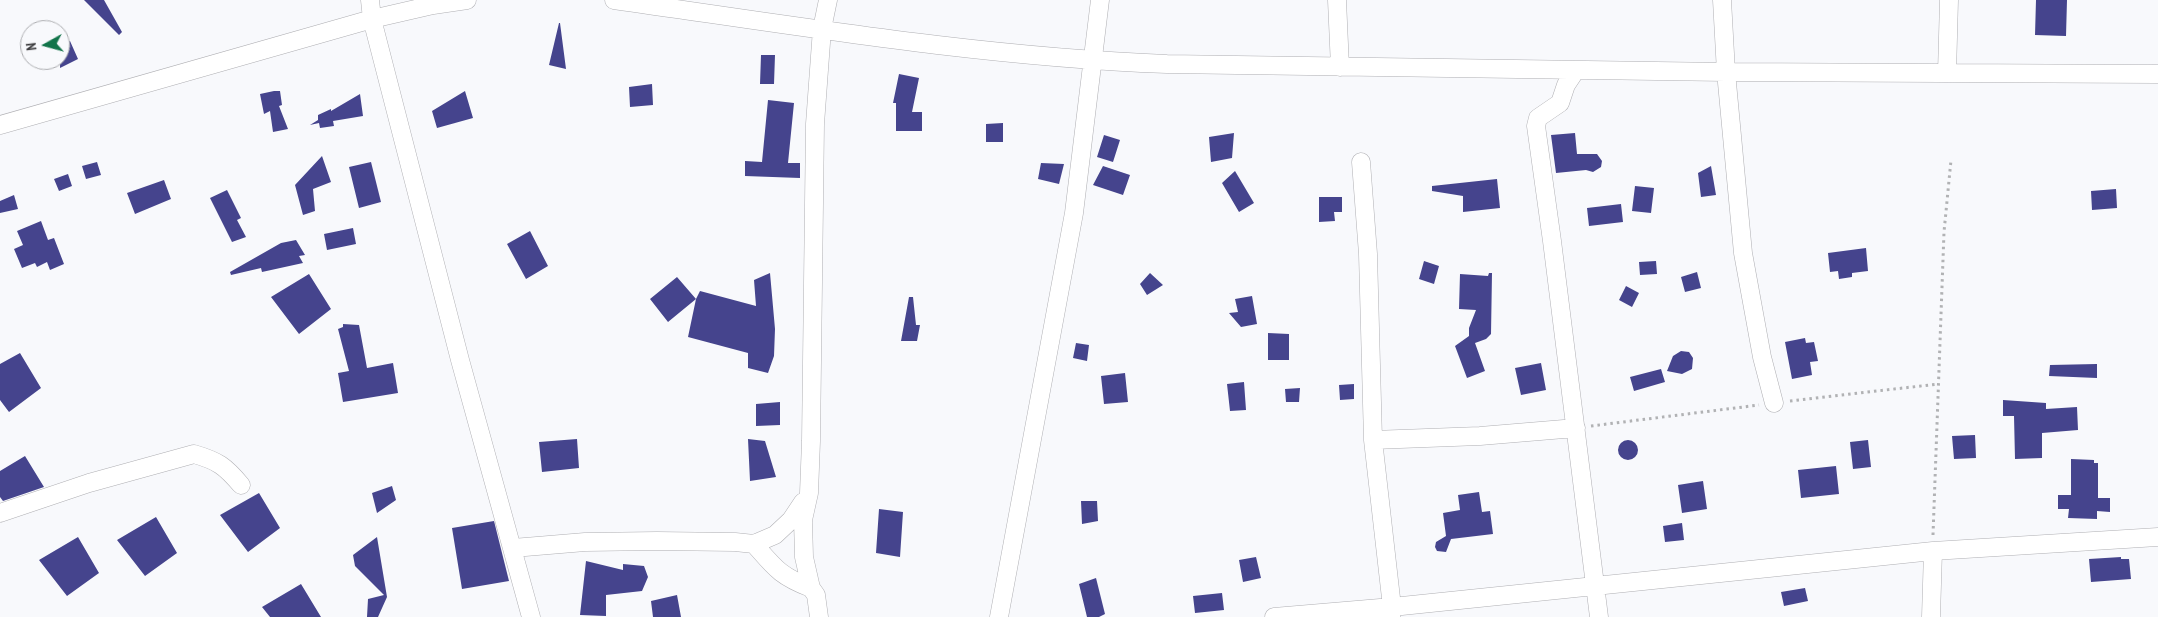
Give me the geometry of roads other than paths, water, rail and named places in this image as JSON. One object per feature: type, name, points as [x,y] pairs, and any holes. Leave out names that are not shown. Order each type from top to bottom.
[{"type":"street","points":[[370,0],[372,19],[460,360],[531,617]]},
{"type":"street","points":[[0,125],[372,19],[432,5],[467,0]]},
{"type":"street","points":[[614,0],[932,45],[1092,62],[1726,72],[2158,74]]},
{"type":"street","points":[[810,588],[804,557],[803,520],[808,493],[811,441],[815,124],[822,29],[828,0]]},
{"type":"street","points":[[999,617],[1074,213],[1100,0]]},
{"type":"street","points":[[1337,0],[1340,67]]},
{"type":"street","points":[[1722,0],[1726,72],[1743,253],[1762,357],[1774,403]]},
{"type":"street","points":[[1947,73],[1949,0]]},
{"type":"street","points":[[1576,70],[1566,84],[1560,103],[1538,118],[1536,126],[1599,617]]},
{"type":"street","points":[[1361,162],[1368,254],[1372,440],[1392,612]]},
{"type":"street","points":[[1372,440],[1480,436],[1576,428]]},
{"type":"street","points":[[0,513],[89,483],[194,454],[211,459],[227,468],[241,485]]},
{"type":"street","points":[[513,548],[585,542],[639,541],[735,542],[754,544],[775,535],[786,525],[808,493]]},
{"type":"street","points":[[1274,617],[1392,612],[1596,585],[1933,551],[2158,537]]},
{"type":"street","points":[[754,544],[777,570],[789,580],[810,588],[816,595],[819,617]]},
{"type":"street","points":[[1931,617],[1933,551]]}]
